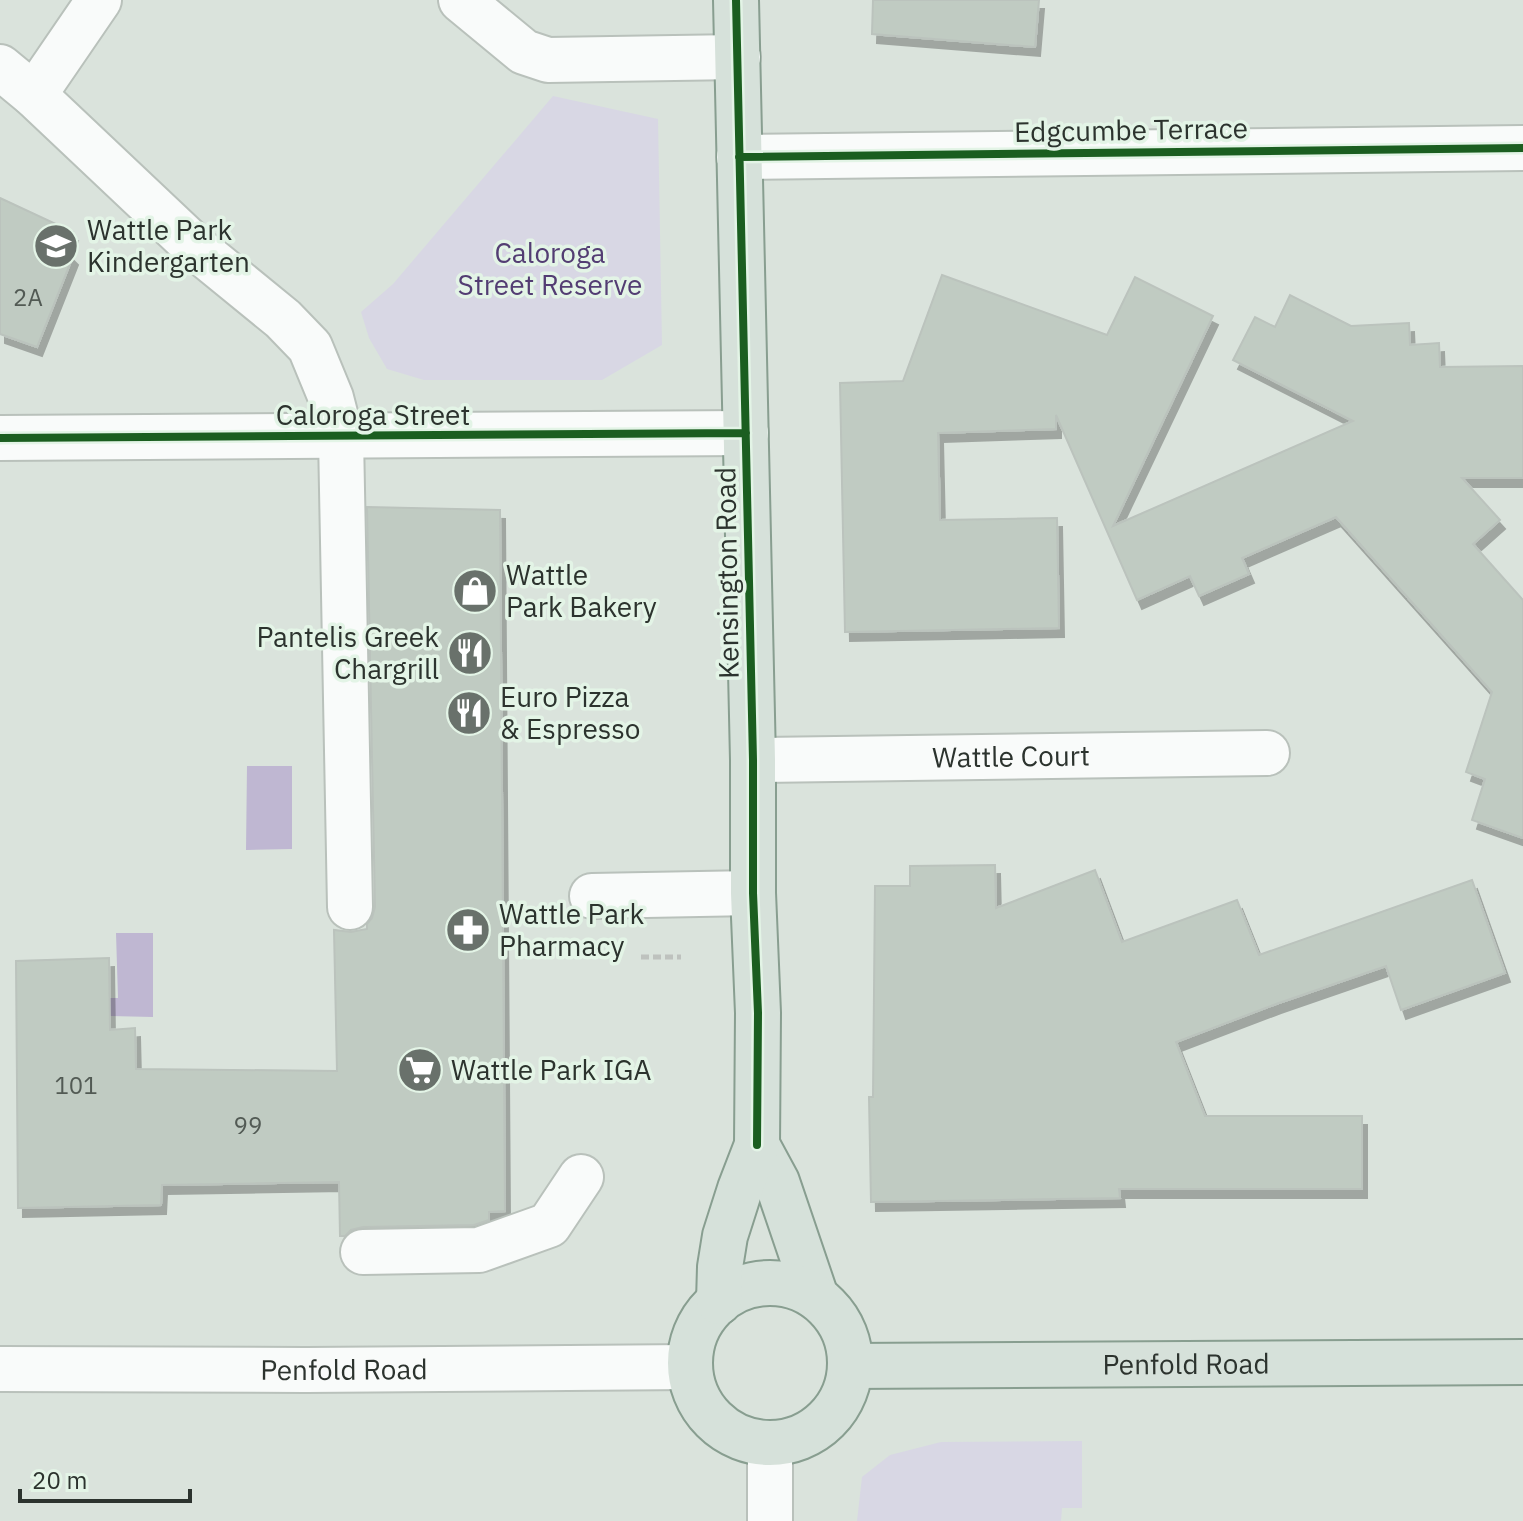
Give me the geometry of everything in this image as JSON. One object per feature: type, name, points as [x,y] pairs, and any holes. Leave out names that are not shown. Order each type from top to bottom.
[{"type":"main road","name":"Kensington Road","points":[[719,1302],[725,1236],[757,1145],[758,1013],[736,0]]},
{"type":"main road","name":"Kensington Road","points":[[757,1145],[777,1182],[816,1297]]},
{"type":"main road","points":[[767,1283],[792,1286],[816,1297],[835,1316],[846,1340],[850,1366],[845,1390],[833,1412],[816,1429],[794,1439],[770,1444],[746,1440],[724,1429],[707,1413],[694,1391],[690,1367],[692,1343],[702,1320],[719,1302],[741,1288],[767,1283]]},
{"type":"main road","name":"Penfold Road","points":[[850,1366],[1523,1362]]},
{"type":"street","points":[[34,95],[99,0]]},
{"type":"street","points":[[461,0],[524,52],[548,60],[738,57]]},
{"type":"street","points":[[0,67],[34,95],[196,248],[283,319],[310,347],[331,398],[341,437],[350,907]]},
{"type":"street","name":"Edgcumbe Terrace","points":[[739,157],[1523,148]]},
{"type":"street","name":"Caloroga Street","points":[[0,438],[746,433]]},
{"type":"street","name":"Wattle Court","points":[[753,760],[1267,753]]},
{"type":"street","points":[[592,896],[753,893]]},
{"type":"street","points":[[363,1252],[479,1250],[549,1225],[581,1177]]},
{"type":"street","name":"Penfold Road","points":[[0,1369],[690,1367]]},
{"type":"street","points":[[770,1444],[770,1521]]},
{"type":"path","points":[[641,957],[681,957]]},
{"type":"green space","name":"Caloroga Street Reserve","points":[[553,96],[658,119],[662,345],[602,380],[424,380],[387,369],[369,338],[361,312],[393,284]]},
{"type":"green space","points":[[1082,1441],[1082,1508],[1062,1508],[1061,1521],[857,1521],[862,1477],[890,1455],[941,1442]]},
{"type":"shaded area","points":[[247,766],[292,766],[292,849],[246,850]]},
{"type":"shaded area","points":[[116,933],[153,933],[153,1017],[110,1016],[109,998],[118,998]]},
{"type":"building","points":[[873,0],[1039,0],[1035,47],[872,34]]},
{"type":"building","name":"Wattle Park Kindergarten","points":[[0,198],[73,232],[67,250],[73,256],[37,347],[0,334]]},
{"type":"building","points":[[942,275],[1107,335],[1135,277],[1213,316],[1113,526],[1353,421],[1233,360],[1255,317],[1275,327],[1290,295],[1351,326],[1409,323],[1410,345],[1439,343],[1440,367],[1523,366],[1523,478],[1462,478],[1500,520],[1473,544],[1523,600],[1523,838],[1472,820],[1485,779],[1466,772],[1492,692],[1336,517],[1242,558],[1249,574],[1199,596],[1190,576],[1137,600],[1056,415],[1056,429],[938,433],[940,520],[1057,518],[1059,628],[845,632],[840,383],[903,381]]},
{"type":"building","points":[[367,507],[500,510],[505,1211],[489,1212],[489,1220],[474,1225],[363,1227],[340,1236],[339,1182],[162,1185],[161,1205],[18,1208],[16,961],[109,958],[110,1030],[135,1028],[136,1069],[337,1071],[334,930],[351,932],[367,929],[375,907]]},
{"type":"building","points":[[995,865],[996,908],[1095,870],[1122,942],[1237,900],[1259,955],[1472,880],[1505,973],[1401,1010],[1386,966],[1176,1042],[1205,1116],[1362,1116],[1362,1189],[1119,1189],[1120,1198],[871,1202],[869,1097],[873,1097],[875,886],[910,886],[910,866]]},
{"type":"cycle path","points":[[736,0],[758,1013],[757,1145]]},
{"type":"cycle path","points":[[739,157],[1523,148]]},
{"type":"cycle path","points":[[0,438],[746,433]]},
{"type":"place","name":"Wattle Park Kindergarten","points":[[56,246]]},
{"type":"place","name":"Wattle Park Bakery","points":[[475,591]]},
{"type":"place","name":"Pantelis Greek Chargrill","points":[[470,653]]},
{"type":"place","name":"Euro Pizza & Espresso","points":[[469,713]]},
{"type":"place","name":"Wattle Park Pharmacy","points":[[468,930]]},
{"type":"place","name":"Wattle Park IGA","points":[[420,1070]]}]
